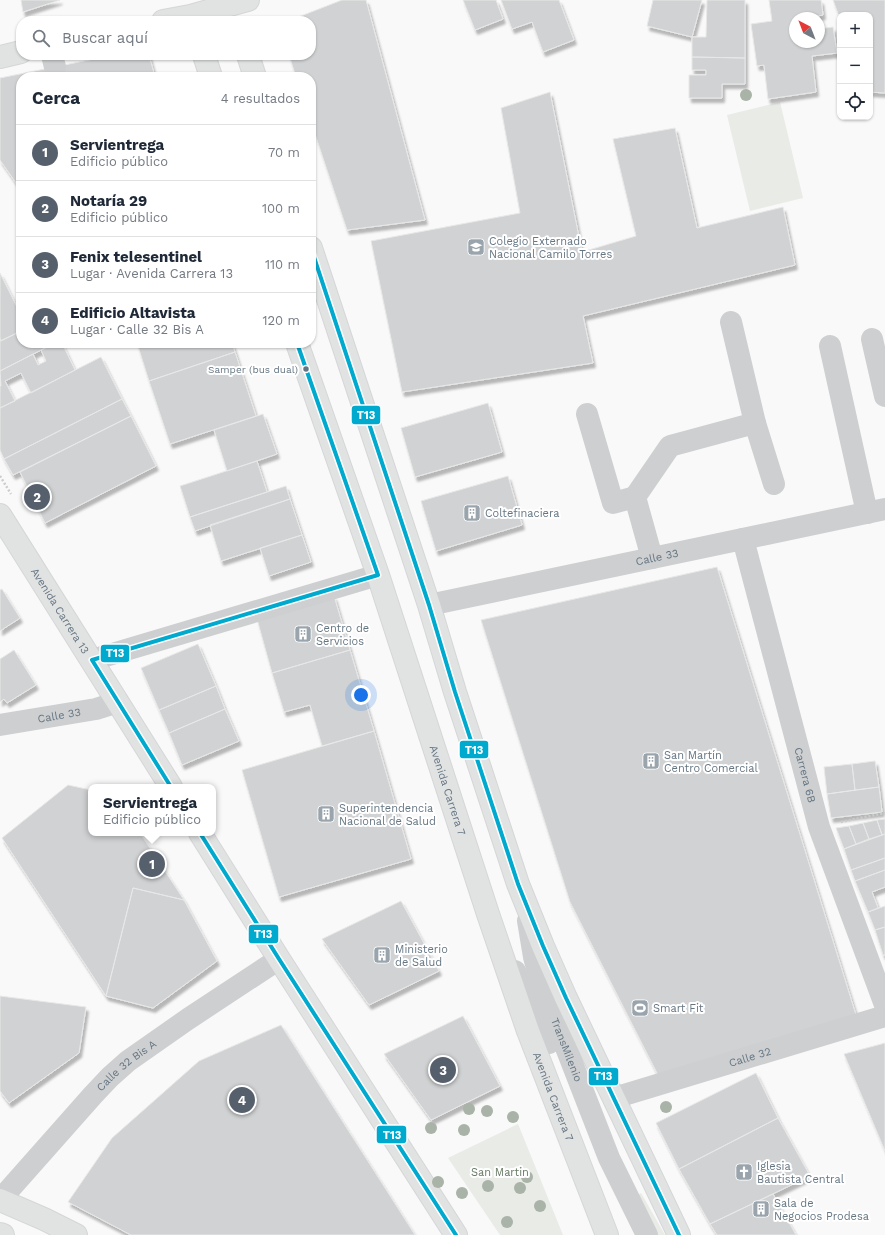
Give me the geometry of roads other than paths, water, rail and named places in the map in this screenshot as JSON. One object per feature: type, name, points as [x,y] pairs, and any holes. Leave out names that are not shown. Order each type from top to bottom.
[{"type":"main road","points":[[177,16],[189,12],[237,6]]},
{"type":"main road","points":[[0,57],[16,53]]},
{"type":"main road","points":[[206,60],[209,72]]},
{"type":"main road","points":[[250,60],[254,72]]},
{"type":"main road","points":[[316,263],[429,605],[455,692],[526,903],[566,998],[679,1235]]},
{"type":"main road","name":"Avenida Carrera 7","points":[[299,348],[378,575],[488,914],[528,1031],[607,1235]]},
{"type":"main road","name":"Avenida Carrera 13","points":[[0,515],[169,784]]},
{"type":"main road","points":[[202,836],[279,960],[456,1235]]},
{"type":"main road","points":[[0,1200],[76,1235]]},
{"type":"street","points":[[731,322],[755,423],[774,484]]},
{"type":"street","points":[[872,339],[885,396]]},
{"type":"street","points":[[830,346],[876,511]]},
{"type":"street","points":[[587,414],[612,503],[635,497],[670,446],[755,423]]},
{"type":"street","points":[[635,497],[652,558]]},
{"type":"street","name":"Calle 33","points":[[429,605],[876,511]]},
{"type":"street","name":"Carrera 6B","points":[[743,539],[819,827],[885,1005]]},
{"type":"street","points":[[92,660],[378,575]]},
{"type":"street","name":"Calle 33","points":[[0,725],[96,708],[118,702]]},
{"type":"street","name":"TransMilenio","points":[[526,903],[534,957],[542,986],[610,1158],[647,1235]]},
{"type":"street","name":"TransMilenio","points":[[488,914],[541,1025],[636,1235]]},
{"type":"street","name":"Calle 32 Bis A","points":[[0,1200],[110,1077],[128,1062],[188,1019],[279,960]]},
{"type":"street","name":"Calle 32","points":[[614,1098],[885,1016]]},
{"type":"place","name":"Colegio Externado Nacional Camilo Torres","points":[[476,247]]},
{"type":"place","name":"Samper (bus dual)","points":[[306,369]]},
{"type":"place","name":"Notaría 29","points":[[37,497]]},
{"type":"place","name":"Coltefinaciera","points":[[472,513]]},
{"type":"place","name":"Centro de Servicios","points":[[303,634]]},
{"type":"place","name":"San Martín Centro Comercial","points":[[651,761]]},
{"type":"place","name":"Superintendencia Nacional de Salud","points":[[326,814]]},
{"type":"place","name":"Servientrega","points":[[152,864]]},
{"type":"place","name":"Ministerio de Salud","points":[[382,955]]},
{"type":"place","name":"Smart Fit","points":[[640,1008]]},
{"type":"place","name":"Fenix telesentinel","points":[[443,1070]]},
{"type":"place","name":"Edificio Altavista","points":[[242,1100]]},
{"type":"place","name":"Iglesia Bautista Central","points":[[744,1172]]},
{"type":"place","name":"Sala de Negocios Prodesa","points":[[761,1209]]},
{"type":"park label","name":"San Martin","points":[[500,1172]]}]
